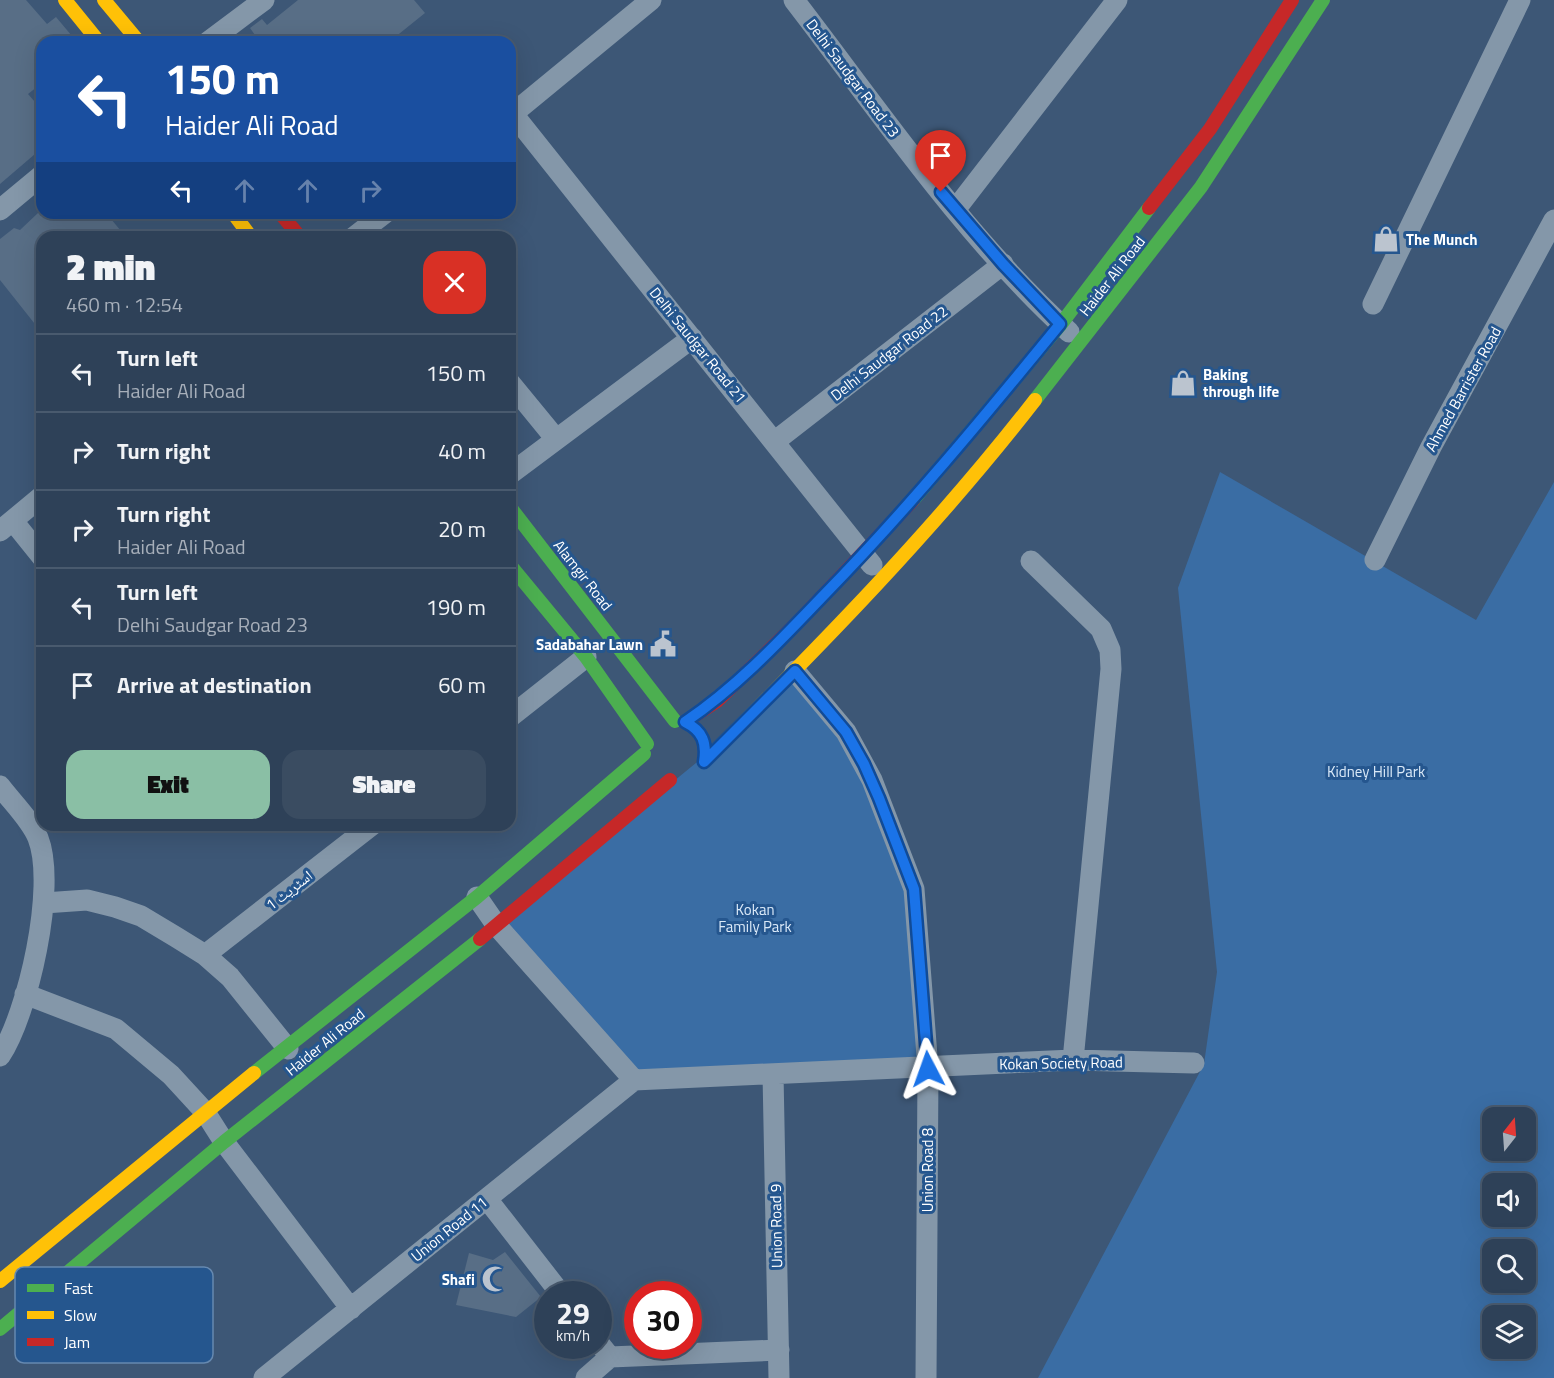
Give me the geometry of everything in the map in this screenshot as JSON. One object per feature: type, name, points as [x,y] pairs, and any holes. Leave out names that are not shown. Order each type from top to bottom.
[{"type":"main road","points":[[65,0],[94,36]]},
{"type":"main road","points":[[104,0],[133,36]]},
{"type":"main road","name":"Haider Ali Road","points":[[17,1267],[205,1112],[288,1049],[477,897],[646,749],[670,724],[717,701],[864,554],[949,460],[1060,324],[1210,129],[1292,0]]},
{"type":"main road","name":"Haider Ali Road","points":[[701,735],[706,749],[701,767],[795,671],[987,462],[1201,187],[1323,0]]},
{"type":"main road","points":[[285,219],[295,231]]},
{"type":"main road","name":"Alamgir Road","points":[[516,515],[670,724],[701,735]]},
{"type":"main road","points":[[516,572],[586,657],[646,749]]},
{"type":"main road","name":"Haider Ali Road","points":[[74,1267],[224,1142],[497,926],[675,780],[653,769],[646,749]]},
{"type":"main road","name":"Haider Ali Road","points":[[0,1281],[15,1269]]},
{"type":"main road","name":"Haider Ali Road","points":[[0,1329],[15,1316]]},
{"type":"street","points":[[216,36],[264,0]]},
{"type":"street","points":[[516,112],[651,0]]},
{"type":"street","name":"Delhi Saudgar Road 23","points":[[794,0],[955,210],[1060,324],[1081,342]]},
{"type":"street","points":[[955,210],[1117,0]]},
{"type":"street","points":[[1373,304],[1520,0]]},
{"type":"street","name":"Delhi Saudgar Road 21","points":[[516,120],[882,577]]},
{"type":"street","points":[[0,210],[36,180]]},
{"type":"street","points":[[362,231],[377,219]]},
{"type":"street","name":"Ahmed Barrister Road","points":[[1375,560],[1431,447],[1554,220]]},
{"type":"street","name":"Delhi Saudgar Road 22","points":[[774,442],[1003,264]]},
{"type":"street","points":[[516,470],[692,338]]},
{"type":"street","points":[[516,390],[556,440]]},
{"type":"street","points":[[36,501],[6,526],[36,552]]},
{"type":"street","points":[[1031,561],[1101,629],[1110,650],[1111,669],[1073,1060]]},
{"type":"street","points":[[516,712],[586,657]]},
{"type":"street","name":"Union Road 8","points":[[795,671],[826,705],[857,751],[872,780],[914,889],[928,1069],[926,1378]]},
{"type":"street","points":[[0,786],[38,837],[45,867],[44,903],[25,994],[0,1056]]},
{"type":"street","name":"اسٹریٹ 1","points":[[206,955],[364,831]]},
{"type":"street","points":[[477,897],[497,926],[634,1080]]},
{"type":"street","points":[[44,903],[87,900],[141,916],[206,955],[251,1001],[288,1049]]},
{"type":"street","points":[[25,994],[116,1029],[171,1075],[205,1112],[224,1142],[351,1309]]},
{"type":"street","name":"Kokan Society Road","points":[[634,1080],[928,1069],[1073,1060],[1194,1063]]},
{"type":"street","name":"Union Road 9","points":[[773,1074],[779,1378]]},
{"type":"street","name":"Union Road 11","points":[[264,1378],[634,1080]]},
{"type":"street","points":[[487,1199],[551,1281]]},
{"type":"street","points":[[612,1350],[778,1350]]},
{"type":"street","points":[[586,1378],[598,1359]]},
{"type":"green space","name":"Kidney Hill Park","points":[[1220,472],[1476,620],[1554,482],[1554,1378],[1038,1378],[1204,1064],[1217,972],[1178,588]]},
{"type":"green space","name":"Kokan Family Park","points":[[795,671],[846,732],[914,889],[928,1069],[634,1080],[497,926],[735,731]]},
{"type":"building","points":[[0,0],[26,0],[47,24],[56,17],[72,36],[36,36],[36,88],[28,94],[36,103],[36,153],[0,184]]},
{"type":"building","points":[[298,0],[414,0],[425,13],[396,36],[254,36],[250,28],[262,19],[267,25]]},
{"type":"building","points":[[36,215],[36,219],[111,219],[121,231],[36,231],[36,325],[0,280],[0,239],[14,228],[20,230]]},
{"type":"building","name":"Shafi","points":[[505,1252],[534,1288],[534,1303],[516,1317],[456,1305],[469,1253],[493,1260]]},
{"type":"traffic: fast","points":[[1035,400],[1201,187],[1323,0]]},
{"type":"traffic: fast","points":[[913,500],[1061,324],[1149,208]]},
{"type":"traffic: fast","points":[[516,515],[675,721]]},
{"type":"traffic: fast","points":[[516,572],[586,657],[647,744]]},
{"type":"traffic: fast","points":[[254,1073],[477,897],[644,754]]},
{"type":"traffic: fast","points":[[74,1267],[224,1142],[480,939]]},
{"type":"traffic: fast","points":[[0,1329],[15,1316]]},
{"type":"traffic: slow","points":[[65,0],[94,36]]},
{"type":"traffic: slow","points":[[104,0],[134,36]]},
{"type":"traffic: slow","points":[[238,219],[246,231]]},
{"type":"traffic: slow","points":[[704,762],[833,631],[917,541],[1035,400]]},
{"type":"traffic: slow","points":[[17,1267],[254,1073]]},
{"type":"traffic: slow","points":[[0,1281],[15,1269]]},
{"type":"traffic: jam","points":[[1149,208],[1210,129],[1292,0]]},
{"type":"traffic: jam","points":[[285,219],[295,231]]},
{"type":"traffic: jam","points":[[685,722],[717,701],[797,623],[913,500]]},
{"type":"traffic: jam","points":[[480,939],[670,780]]},
{"type":"place","name":"The Munch","points":[[1386,239]]},
{"type":"place","name":"Baking through life","points":[[1183,383]]},
{"type":"place","name":"Sadabahar Lawn","points":[[663,644]]},
{"type":"place","name":"Shafi","points":[[495,1279]]},
{"type":"route","points":[[928,1069],[914,889],[872,780],[846,732],[819,696],[795,671],[704,762],[706,749],[704,739],[694,727],[685,722],[717,701],[864,554],[949,460],[1060,324],[1003,264],[941,192]]}]
